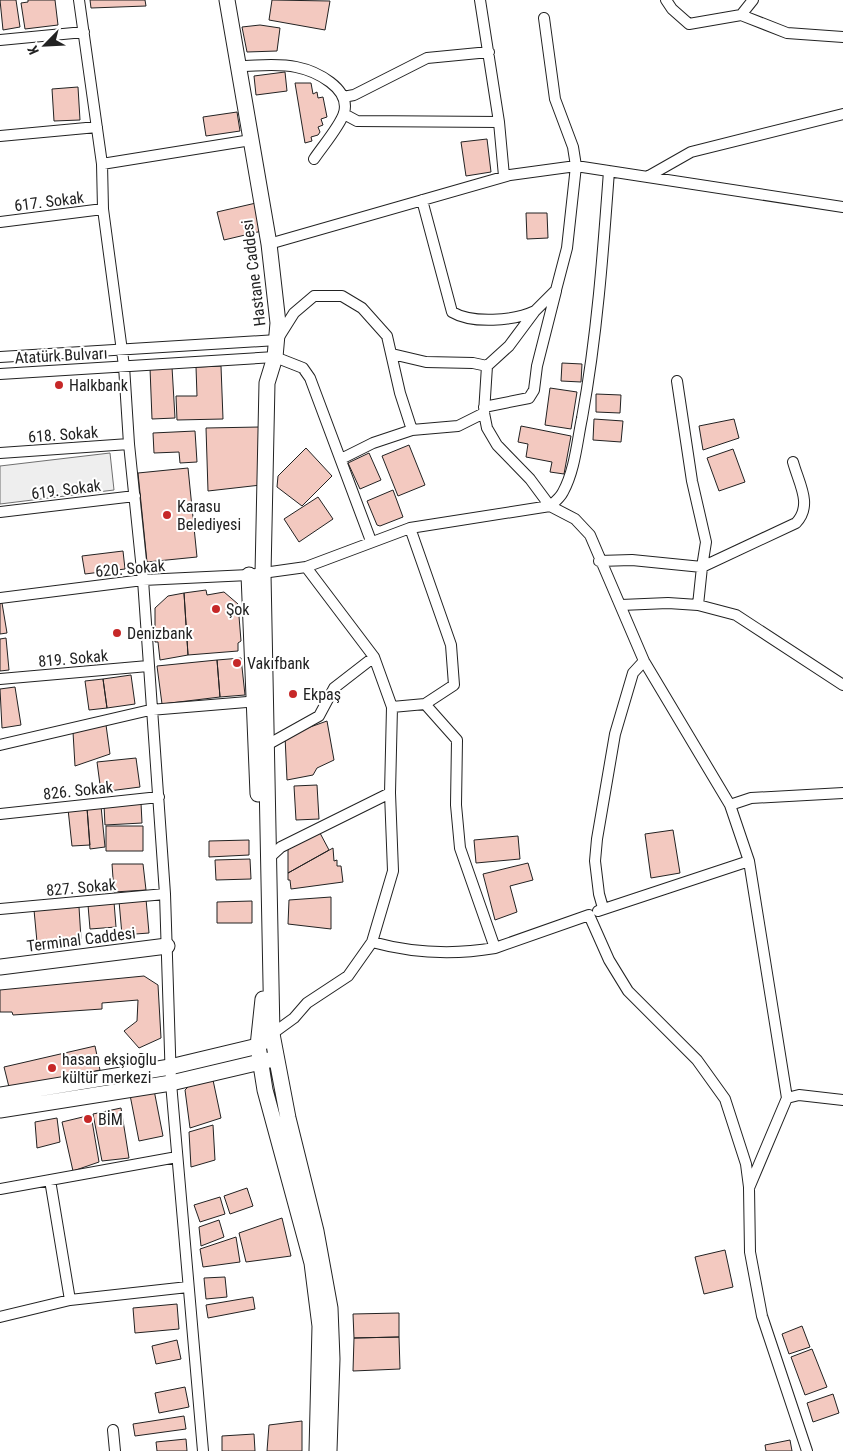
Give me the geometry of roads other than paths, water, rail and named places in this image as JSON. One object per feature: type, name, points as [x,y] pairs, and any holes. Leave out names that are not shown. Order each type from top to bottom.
[{"type":"main road","name":"Hastane Caddesi","points":[[227,0],[269,244],[278,323],[274,357],[267,383],[256,574],[259,701]]},
{"type":"main road","points":[[259,701],[267,745],[272,1034],[288,1118],[316,1231],[330,1308],[332,1359],[329,1451]]},
{"type":"main road","points":[[259,701],[263,1008],[258,1046],[265,1090],[312,1264],[320,1326],[317,1451]]},
{"type":"main road","name":"Terminal Caddesi","points":[[0,967],[167,946]]},
{"type":"main road","points":[[0,1095],[170,1067],[258,1046],[272,1034]]},
{"type":"main road","points":[[0,1110],[171,1083],[277,1058]]},
{"type":"street","points":[[79,0],[102,164],[103,209],[120,351],[124,366],[129,444],[143,580],[150,710],[159,797],[165,894],[171,1083],[203,1451]]},
{"type":"street","points":[[480,0],[499,122],[504,176]]},
{"type":"street","points":[[666,0],[672,9],[689,24],[741,15],[787,33],[843,37]]},
{"type":"street","points":[[741,15],[753,0]]},
{"type":"street","points":[[341,458],[373,443],[412,430],[458,426],[484,410],[529,398],[534,390],[536,366],[567,248],[576,166],[574,148],[555,99],[544,18]]},
{"type":"street","points":[[0,40],[84,32]]},
{"type":"street","points":[[343,97],[354,95],[427,58],[488,52]]},
{"type":"street","points":[[238,66],[297,67],[323,78],[338,88],[345,103],[344,114],[314,159]]},
{"type":"street","points":[[344,114],[357,121],[499,122]]},
{"type":"street","points":[[646,177],[690,152],[843,114]]},
{"type":"street","points":[[0,136],[97,127]]},
{"type":"street","points":[[102,164],[251,140]]},
{"type":"street","points":[[269,244],[504,176],[576,166],[843,207]]},
{"type":"street","points":[[550,506],[559,499],[574,464],[599,305],[609,171]]},
{"type":"street","points":[[422,200],[452,312],[461,318],[519,318],[536,311]]},
{"type":"street","name":"617. Sokak","points":[[0,222],[103,209]]},
{"type":"street","points":[[556,290],[536,311],[509,346],[487,366],[484,410],[487,428],[497,445],[530,479],[550,506],[575,520],[590,535],[599,561],[621,605],[644,661],[730,805],[749,861],[787,1098],[749,1188]]},
{"type":"street","points":[[0,357],[277,340],[294,313],[314,296],[342,296],[362,308],[387,336],[400,393],[412,430]]},
{"type":"street","points":[[392,354],[426,362],[473,363],[487,366]]},
{"type":"street","points":[[274,357],[303,368],[310,378],[370,541]]},
{"type":"street","name":"Atatürk Bulvarı","points":[[0,374],[274,357]]},
{"type":"street","points":[[678,382],[692,482],[706,542],[698,605]]},
{"type":"street","name":"618. Sokak","points":[[0,453],[129,444]]},
{"type":"street","points":[[599,561],[632,560],[702,567],[796,523],[804,516],[806,506],[793,462]]},
{"type":"street","name":"619. Sokak","points":[[0,512],[135,496]]},
{"type":"street","name":"620. Sokak","points":[[0,598],[143,580],[256,574],[306,567],[370,541],[410,528],[550,506]]},
{"type":"street","points":[[392,707],[425,704],[454,685],[451,644],[410,528]]},
{"type":"street","points":[[272,1034],[294,1018],[307,1003],[348,976],[372,942],[393,871],[390,793],[392,707],[374,657],[306,567]]},
{"type":"street","points":[[621,605],[668,603],[698,605],[736,614],[843,685]]},
{"type":"street","points":[[267,745],[319,716],[334,688],[374,657]]},
{"type":"street","points":[[603,908],[599,894],[595,862],[597,839],[616,734],[633,672],[644,661]]},
{"type":"street","name":"819. Sokak","points":[[0,679],[148,666]]},
{"type":"street","points":[[0,745],[150,710],[259,701]]},
{"type":"street","points":[[425,704],[457,740],[456,805],[460,848],[495,948]]},
{"type":"street","points":[[270,857],[281,847],[390,793]]},
{"type":"street","points":[[730,805],[751,798],[843,793]]},
{"type":"street","name":"826. Sokak","points":[[0,814],[159,797]]},
{"type":"street","points":[[372,942],[395,948],[433,952],[470,952],[495,948],[590,915],[603,908],[749,861]]},
{"type":"street","name":"827. Sokak","points":[[0,909],[165,894]]},
{"type":"street","points":[[590,915],[609,960],[628,990],[696,1060],[725,1099],[746,1164],[749,1188],[750,1252],[762,1316],[807,1451]]},
{"type":"street","points":[[787,1098],[800,1095],[843,1100]]},
{"type":"street","points":[[0,1189],[177,1157]]},
{"type":"street","points":[[50,1180],[70,1300]]},
{"type":"street","points":[[0,1317],[70,1300],[188,1287]]},
{"type":"street","points":[[114,1430],[115,1451]]},
{"type":"place","name":"Halkbank","points":[[59,385]]},
{"type":"place","name":"Karasu Belediyesi","points":[[167,515]]},
{"type":"place","name":"Şok","points":[[216,609]]},
{"type":"place","name":"Denizbank","points":[[117,633]]},
{"type":"place","name":"Vakıfbank","points":[[237,663]]},
{"type":"place","name":"Ekpaş","points":[[293,694]]},
{"type":"place","name":"hasan ekşioğlu kültür merkezi","points":[[52,1068]]},
{"type":"place","name":"BİM","points":[[88,1119]]}]
